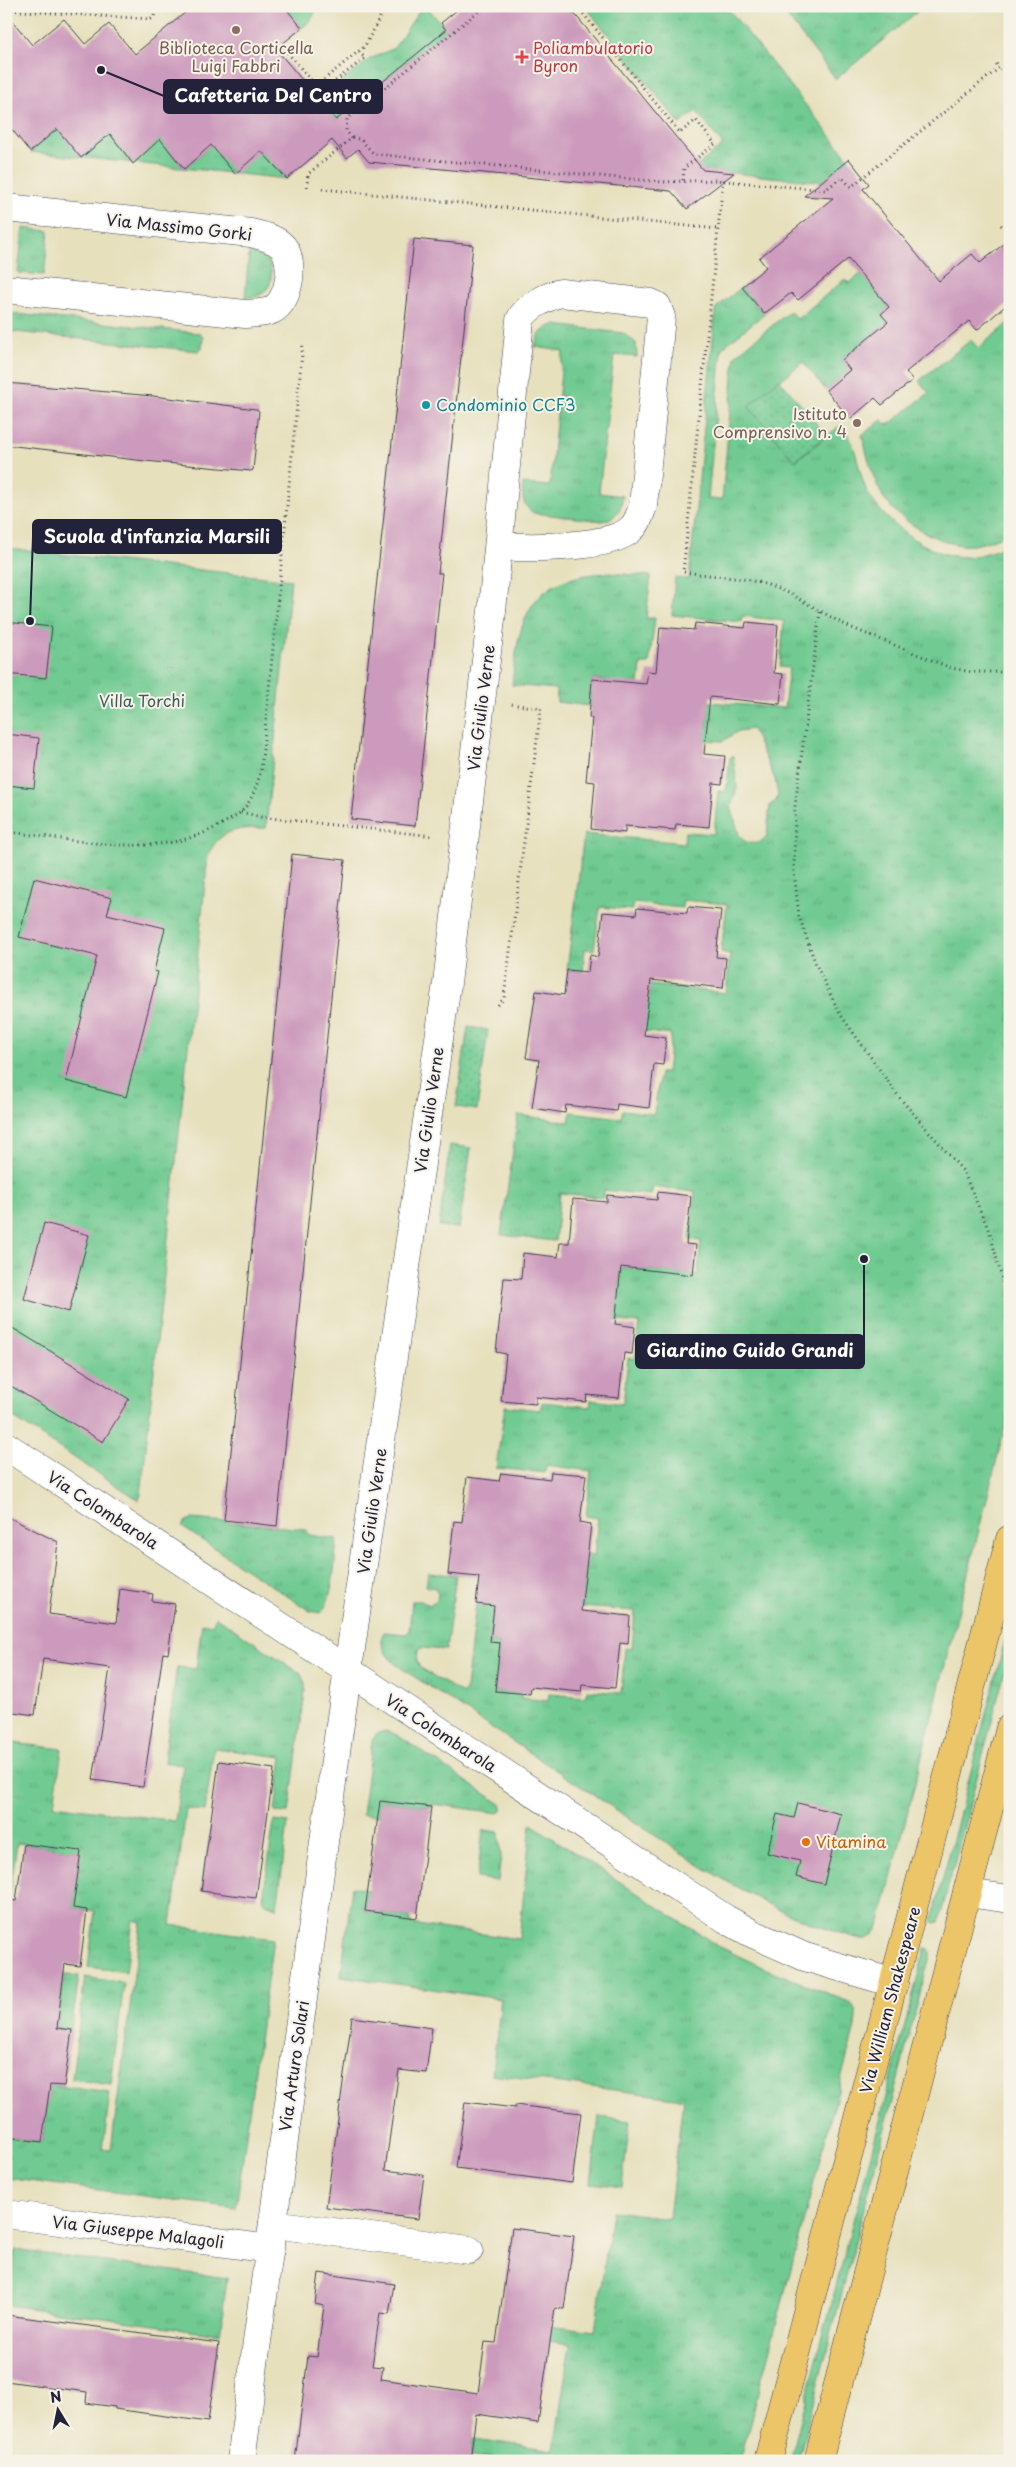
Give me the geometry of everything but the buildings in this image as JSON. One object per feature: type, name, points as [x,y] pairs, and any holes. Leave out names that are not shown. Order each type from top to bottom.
[{"type":"main road","name":"Via William Shakespeare","points":[[768,2461],[1010,1539]]},
{"type":"main road","points":[[818,2461],[1010,1728]]},
{"type":"street","name":"Via Massimo Gorki","points":[[6,208],[251,233],[275,240],[283,247],[287,255],[289,267],[285,292],[280,303],[271,310],[258,313],[245,314],[6,289]]},
{"type":"street","name":"Via Giulio Verne","points":[[348,1672],[447,983],[500,546],[520,320],[524,313],[552,295],[561,293],[651,303],[657,306],[661,317],[642,506],[638,520],[630,530],[617,537],[592,542],[550,548],[500,546]]},
{"type":"street","name":"Via Colombarola","points":[[6,1446],[726,1919],[805,1957],[894,1983]]},
{"type":"street","name":"Via Arturo Solari","points":[[241,2461],[348,1672]]},
{"type":"street","points":[[967,1893],[1010,1898]]},
{"type":"street","name":"Via Giuseppe Malagoli","points":[[6,2214],[469,2250]]},
{"type":"path","points":[[6,10],[151,19],[154,17],[156,6]]},
{"type":"path","points":[[316,86],[359,52],[373,36],[386,6]]},
{"type":"path","points":[[485,6],[347,119],[346,131],[352,138],[360,139],[374,154],[662,182],[723,180],[825,190],[842,177],[851,187],[999,68],[995,62]]},
{"type":"path","points":[[577,6],[680,133],[696,120],[715,144],[684,168],[684,181]]},
{"type":"path","points":[[281,45],[321,92],[365,58],[359,52]]},
{"type":"path","points":[[307,187],[308,174],[352,138]]},
{"type":"path","points":[[723,180],[683,572],[750,580],[790,594],[847,626],[933,663],[972,672],[1010,672]]},
{"type":"path","points":[[322,189],[718,229]]},
{"type":"path","points":[[1001,225],[1010,236]]},
{"type":"path","points":[[6,832],[107,844],[150,846],[208,832],[242,812],[257,787],[261,770],[303,343]]},
{"type":"path","points":[[820,612],[794,806],[794,871],[799,916],[816,965],[840,1014],[899,1097],[963,1171],[990,1233],[1010,1310]]},
{"type":"path","points":[[498,1005],[504,998],[541,708],[504,704]]},
{"type":"path","points":[[242,812],[261,818],[442,837]]},
{"type":"green space","points":[[284,6],[318,6],[311,20],[302,28]]},
{"type":"green space","points":[[585,6],[698,6],[730,11],[849,159],[822,182],[701,170],[697,166],[723,145],[696,111],[680,124]]},
{"type":"green space","points":[[779,6],[924,6],[836,79]]},
{"type":"green space","points":[[422,7],[429,9],[446,30],[336,120],[319,100],[370,59],[394,48]]},
{"type":"green space","points":[[57,129],[80,157],[30,152]]},
{"type":"green space","points":[[110,134],[133,163],[82,157]]},
{"type":"green space","points":[[160,139],[183,168],[133,163]]},
{"type":"green space","points":[[211,145],[261,151],[287,179],[185,168]]},
{"type":"green space","points":[[23,228],[49,231],[44,275],[18,273]]},
{"type":"green space","points":[[249,252],[266,259],[270,266],[271,280],[265,291],[259,295],[245,297]]},
{"type":"green space","points":[[861,274],[889,307],[881,314],[888,322],[842,360],[850,370],[826,390],[803,362],[748,406],[795,461],[841,425],[850,439],[863,481],[873,501],[894,524],[922,544],[952,556],[966,557],[983,554],[1010,545],[1010,1407],[879,1926],[866,1939],[821,1927],[785,1912],[751,1895],[700,1865],[398,1666],[387,1655],[382,1642],[384,1632],[406,1634],[409,1632],[412,1601],[421,1601],[429,1605],[437,1600],[438,1594],[435,1588],[426,1586],[428,1573],[456,1575],[446,1650],[421,1648],[418,1650],[417,1661],[420,1668],[463,1694],[466,1688],[476,1604],[489,1605],[492,1579],[569,1587],[566,1618],[494,1611],[490,1642],[500,1643],[495,1691],[521,1693],[521,1698],[548,1701],[549,1694],[586,1697],[587,1690],[621,1693],[625,1648],[632,1649],[635,1611],[581,1607],[585,1575],[516,1568],[518,1547],[594,1556],[598,1518],[586,1516],[591,1471],[546,1465],[545,1473],[496,1468],[505,1406],[540,1410],[542,1402],[590,1407],[591,1400],[623,1404],[628,1358],[635,1359],[639,1323],[585,1318],[587,1298],[617,1300],[621,1267],[698,1275],[701,1241],[690,1240],[695,1192],[653,1187],[651,1195],[604,1190],[603,1198],[560,1193],[555,1241],[501,1235],[518,1115],[569,1122],[571,1112],[621,1118],[623,1110],[654,1114],[660,1073],[667,1073],[671,1035],[617,1028],[619,1012],[646,1015],[650,985],[726,993],[730,954],[721,952],[727,904],[683,900],[682,908],[633,903],[632,910],[600,907],[594,950],[585,949],[582,982],[637,988],[635,1003],[577,996],[580,971],[567,970],[584,834],[684,843],[685,832],[714,834],[718,791],[726,792],[730,758],[733,755],[737,788],[731,806],[739,835],[749,843],[759,843],[767,836],[770,805],[776,801],[778,795],[775,779],[752,729],[738,731],[723,741],[676,739],[678,726],[707,728],[709,702],[784,708],[789,668],[780,667],[784,621],[742,616],[741,622],[672,615],[675,578],[689,579],[716,308],[742,287],[764,314],[722,348],[708,499],[722,500],[735,356],[790,311],[797,319],[845,279],[849,283]]},
{"type":"green space","points":[[6,313],[199,333],[203,337],[202,348],[198,351],[6,331]]},
{"type":"green space","points":[[1010,322],[1010,533],[973,545],[949,543],[911,524],[891,507],[876,483],[862,435],[882,420],[888,425],[929,393],[919,381],[971,340],[978,348]]},
{"type":"green space","points":[[555,325],[623,333],[636,343],[637,357],[614,355],[599,493],[623,496],[617,513],[607,520],[534,513],[527,507],[524,501],[523,484],[550,486],[563,351],[535,347],[541,332]]},
{"type":"green space","points":[[779,379],[826,435],[795,461],[748,406]]},
{"type":"green space","name":"Villa Torchi","points":[[6,548],[291,580],[266,828],[239,830],[224,835],[212,847],[208,856],[139,1500],[6,1413]]},
{"type":"green space","points":[[607,573],[651,576],[646,618],[655,618],[649,664],[641,664],[638,698],[604,680],[592,679],[590,706],[557,702],[556,689],[512,685],[519,639],[524,621],[532,605],[544,592],[560,583],[581,576]]},
{"type":"green space","points":[[468,1027],[488,1030],[477,1110],[456,1107]]},
{"type":"green space","points":[[450,1145],[471,1148],[459,1228],[439,1226]]},
{"type":"green space","points":[[192,1519],[306,1529],[309,1535],[337,1539],[333,1579],[325,1608],[320,1613],[310,1611],[182,1527],[186,1521]]},
{"type":"green space","points":[[216,1617],[300,1673],[305,1683],[289,1813],[275,1812],[282,1757],[214,1748],[205,1811],[186,1809],[171,1925],[273,1939],[236,2208],[6,2178],[6,2137],[42,2142],[50,2085],[110,2093],[103,2149],[111,2150],[141,1922],[133,1920],[126,1972],[88,1967],[95,1911],[73,1908],[80,1851],[17,1843],[9,1900],[6,1899],[6,1742],[62,1749],[54,1805],[175,1821],[183,1765],[164,1762],[177,1667],[196,1669],[202,1623],[212,1625]]},
{"type":"green space","points":[[1010,1622],[1010,1652],[939,1922],[934,1923],[932,1920]]},
{"type":"green space","points":[[387,1731],[397,1735],[502,1805],[502,1810],[499,1813],[432,1804],[431,1807],[380,1801],[378,1816],[362,1814],[372,1741],[377,1733]]},
{"type":"green space","points":[[274,1821],[288,1823],[277,1908],[264,1902],[263,1899]]},
{"type":"green space","points":[[531,1824],[718,1946],[764,1968],[849,2002],[855,2010],[855,2027],[740,2461],[507,2461],[471,2457],[473,2439],[554,2450],[570,2344],[507,2335],[510,2320],[595,2331],[612,2211],[669,2218],[683,2099],[492,2074],[501,1999],[341,1976],[352,1887],[368,1890],[365,1911],[410,1917],[410,1924],[519,1939]]},
{"type":"green space","points":[[483,1830],[499,1832],[501,1855],[498,1881],[477,1878]]},
{"type":"green space","points":[[925,1949],[929,1949],[931,1952],[798,2461],[790,2461]]},
{"type":"green space","points":[[64,1975],[79,1976],[71,2030],[57,2028]]},
{"type":"green space","points":[[85,1977],[124,1983],[111,2085],[72,2079]]},
{"type":"green space","points":[[599,2117],[630,2121],[622,2187],[591,2183]]},
{"type":"green space","points":[[15,2250],[227,2278],[220,2334],[7,2305]]},
{"type":"place","name":"Biblioteca Corticella Luigi Fabbri","points":[[236,30]]},
{"type":"place","name":"Poliambulatorio Byron","points":[[522,57]]},
{"type":"place","name":"Cafetteria Del Centro","points":[[101,70]]},
{"type":"place","name":"Condominio CCF3","points":[[426,405]]},
{"type":"place","name":"Istituto Comprensivo n. 4","points":[[857,423]]},
{"type":"place","name":"Scuola d'infanzia Marsili","points":[[30,621]]},
{"type":"place","name":"Giardino Guido Grandi","points":[[864,1259]]},
{"type":"place","name":"Vitamina","points":[[806,1842]]}]
